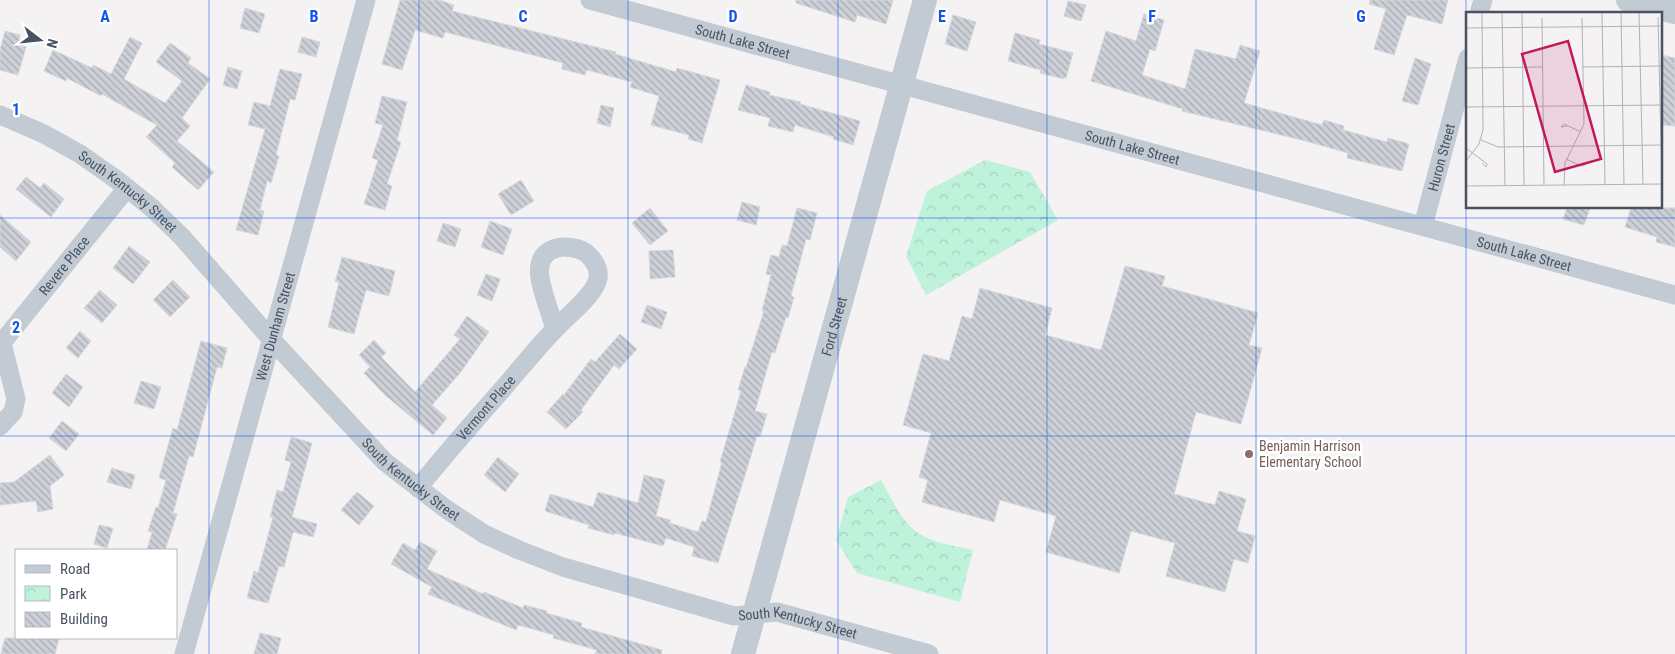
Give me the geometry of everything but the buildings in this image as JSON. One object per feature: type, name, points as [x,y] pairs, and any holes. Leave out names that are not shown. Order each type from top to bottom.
[{"type":"street","name":"West Dunham Street","points":[[184,654],[366,0]]},
{"type":"street","name":"South Lake Street","points":[[590,0],[1675,295]]},
{"type":"street","name":"Ford Street","points":[[743,654],[925,0]]},
{"type":"street","points":[[1628,0],[1675,12]]},
{"type":"street","name":"Huron Street","points":[[1423,226],[1466,65]]},
{"type":"street","name":"South Kentucky Street","points":[[0,116],[44,134],[80,154],[152,208],[182,237],[271,339],[385,462],[446,509],[484,534],[563,567],[734,616],[777,612],[929,654]]},
{"type":"street","name":"Revere Place","points":[[0,426],[13,412],[16,399],[1,344],[127,188]]},
{"type":"street","name":"Vermont Place","points":[[418,488],[555,328]]},
{"type":"green space","points":[[985,160],[1030,172],[1058,220],[926,295],[906,256],[927,191]]},
{"type":"green space","points":[[881,480],[904,519],[916,532],[935,541],[973,550],[960,602],[857,573],[836,540],[848,497]]},
{"type":"place","name":"Benjamin Harrison Elementary School","points":[[1249,454]]}]
